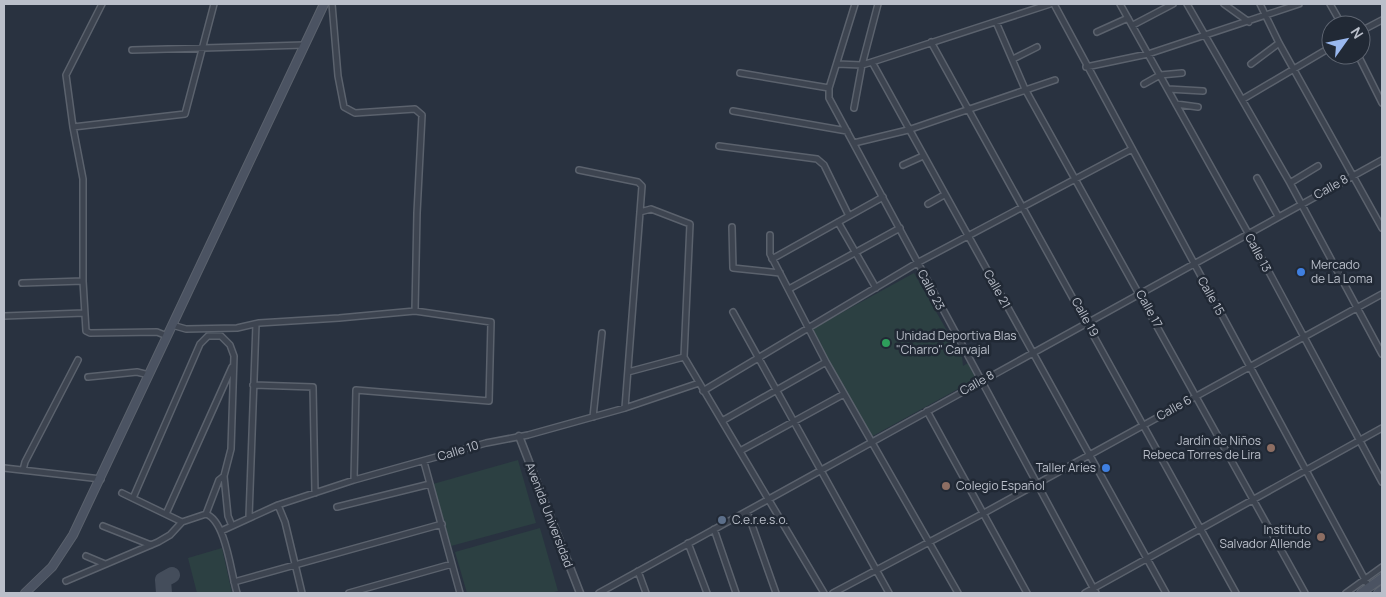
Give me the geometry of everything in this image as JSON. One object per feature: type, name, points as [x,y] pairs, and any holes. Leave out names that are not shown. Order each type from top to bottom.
[{"type":"main road","points":[[25,593],[48,572],[65,549],[102,479],[172,324],[324,4]]},
{"type":"main road","points":[[1361,593],[1367,584],[1382,578]]},
{"type":"main road","points":[[1378,593],[1382,590]]},
{"type":"street","points":[[102,4],[66,75],[83,179],[83,281],[86,329],[88,333],[157,332],[167,336]]},
{"type":"street","points":[[73,127],[185,114],[214,4]]},
{"type":"street","points":[[332,4],[338,76],[344,107],[355,114],[418,110],[423,118],[417,213],[415,311]]},
{"type":"street","points":[[740,73],[828,88],[855,4]]},
{"type":"street","points":[[854,108],[862,65],[878,4]]},
{"type":"street","points":[[837,64],[862,65],[1050,4]]},
{"type":"street","name":"Calle 15","points":[[1054,4],[1086,67],[1307,470],[1367,584]]},
{"type":"street","name":"Calle 13","points":[[1120,4],[1248,233],[1302,337],[1382,482]]},
{"type":"street","points":[[1132,25],[1173,4]]},
{"type":"street","points":[[1187,4],[1290,183],[1382,354]]},
{"type":"street","points":[[1224,4],[1249,22]]},
{"type":"street","points":[[1260,4],[1279,44],[1382,228]]},
{"type":"street","points":[[1086,67],[1148,54],[1299,4]]},
{"type":"street","points":[[1330,4],[1336,15]]},
{"type":"street","points":[[1097,32],[1128,18]]},
{"type":"street","name":"Calle 17","points":[[996,22],[1025,89],[1305,593]]},
{"type":"street","name":"Calle 19","points":[[931,42],[1236,593]]},
{"type":"street","points":[[1251,64],[1279,44]]},
{"type":"street","points":[[132,50],[304,45]]},
{"type":"street","points":[[1013,59],[1037,47]]},
{"type":"street","points":[[1242,99],[1293,67],[1321,52]]},
{"type":"street","name":"Calle 21","points":[[872,62],[1166,593]]},
{"type":"street","points":[[1363,65],[1382,103]]},
{"type":"street","points":[[1144,84],[1160,75],[1182,73]]},
{"type":"street","points":[[854,143],[908,130],[1055,80]]},
{"type":"street","name":"Calle 23","points":[[828,88],[829,98],[1095,591]]},
{"type":"street","points":[[1168,89],[1203,91]]},
{"type":"street","points":[[1176,104],[1198,107]]},
{"type":"street","points":[[733,112],[847,131]]},
{"type":"street","points":[[719,146],[817,159],[824,165],[849,216]]},
{"type":"street","points":[[703,391],[917,263],[1132,149]]},
{"type":"street","points":[[903,166],[923,156]]},
{"type":"street","name":"Calle 8","points":[[598,593],[1087,321],[1382,160]]},
{"type":"street","points":[[1290,183],[1318,166]]},
{"type":"street","points":[[579,170],[641,184],[625,408]]},
{"type":"street","points":[[1257,178],[1278,216]]},
{"type":"street","points":[[928,204],[944,195]]},
{"type":"street","points":[[772,259],[883,197]]},
{"type":"street","points":[[640,212],[651,209],[690,224],[684,357],[767,500],[824,593]]},
{"type":"street","points":[[838,222],[876,288]]},
{"type":"street","points":[[732,227],[733,268],[780,273]]},
{"type":"street","points":[[789,289],[900,228]]},
{"type":"street","points":[[770,236],[770,254],[772,259],[826,362],[958,593]]},
{"type":"street","points":[[22,283],[83,281]]},
{"type":"street","name":"Calle 6","points":[[833,593],[984,513],[1382,294]]},
{"type":"street","points":[[172,324],[186,329],[237,328],[256,324],[415,311],[491,322],[489,401],[356,390],[354,480]]},
{"type":"street","points":[[733,312],[889,593]]},
{"type":"street","points":[[4,316],[84,313]]},
{"type":"street","points":[[250,517],[256,324]]},
{"type":"street","points":[[593,417],[602,333]]},
{"type":"street","points":[[132,498],[200,344],[208,336],[220,336],[227,341],[234,352],[232,367],[231,449],[224,476],[226,502],[232,526]]},
{"type":"street","points":[[628,372],[684,357]]},
{"type":"street","points":[[23,470],[25,462],[78,360]]},
{"type":"street","points":[[722,421],[826,362]]},
{"type":"street","points":[[166,514],[232,367]]},
{"type":"street","points":[[88,377],[140,372],[149,375]]},
{"type":"street","name":"Calle 10","points":[[221,531],[278,506],[354,480],[424,462],[486,443],[528,436],[625,408],[699,383]]},
{"type":"street","points":[[253,385],[313,387],[315,493]]},
{"type":"street","points":[[219,393],[232,393]]},
{"type":"street","points":[[740,451],[844,394]]},
{"type":"street","points":[[927,411],[1028,593]]},
{"type":"street","points":[[1085,593],[1095,591],[1147,558],[1201,530],[1382,428]]},
{"type":"street","name":"Avenida Universidad","points":[[519,436],[580,593]]},
{"type":"street","points":[[424,462],[460,593]]},
{"type":"street","points":[[4,468],[102,479]]},
{"type":"street","points":[[206,514],[219,480],[224,476]]},
{"type":"street","points":[[337,508],[430,484]]},
{"type":"street","points":[[122,493],[182,522]]},
{"type":"street","points":[[213,498],[226,502]]},
{"type":"street","points":[[278,506],[285,522],[302,593]]},
{"type":"street","points":[[747,511],[776,593]]},
{"type":"street","points":[[66,581],[80,573],[151,545],[170,535],[182,522],[206,514],[215,519],[221,531],[237,593]]},
{"type":"street","points":[[234,582],[442,524]]},
{"type":"street","points":[[103,526],[151,545]]},
{"type":"street","points":[[714,528],[736,593]]},
{"type":"street","points":[[688,543],[707,593]]},
{"type":"street","points":[[86,556],[105,564]]},
{"type":"street","points":[[349,593],[452,564]]},
{"type":"street","points":[[1346,593],[1367,584],[1382,567]]},
{"type":"street","points":[[638,570],[646,593]]},
{"type":"green space","name":"Unidad Deportiva Blas \"Charro\" Carvajal","points":[[914,273],[962,357],[963,366],[968,363],[976,379],[871,437],[810,330]]},
{"type":"green space","points":[[518,460],[536,523],[451,546],[433,484]]},
{"type":"green space","points":[[540,528],[558,591],[550,593],[467,593],[455,552]]},
{"type":"green space","points":[[222,548],[232,593],[197,593],[188,558]]},
{"type":"taxiway","points":[[164,593],[163,580],[172,575]]},
{"type":"place","name":"Mercado de La Loma","points":[[1301,272]]},
{"type":"place","name":"Unidad Deportiva Blas \"Charro\" Carvajal","points":[[886,343]]},
{"type":"place","name":"Jardín de Niños Rebeca Torres de Lira","points":[[1271,448]]},
{"type":"place","name":"Taller Aries","points":[[1106,468]]},
{"type":"place","name":"Colegio Español","points":[[946,486]]},
{"type":"place","name":"C.e.r.e.s.o.","points":[[722,520]]},
{"type":"place","name":"Instituto Salvador Allende","points":[[1321,537]]}]
